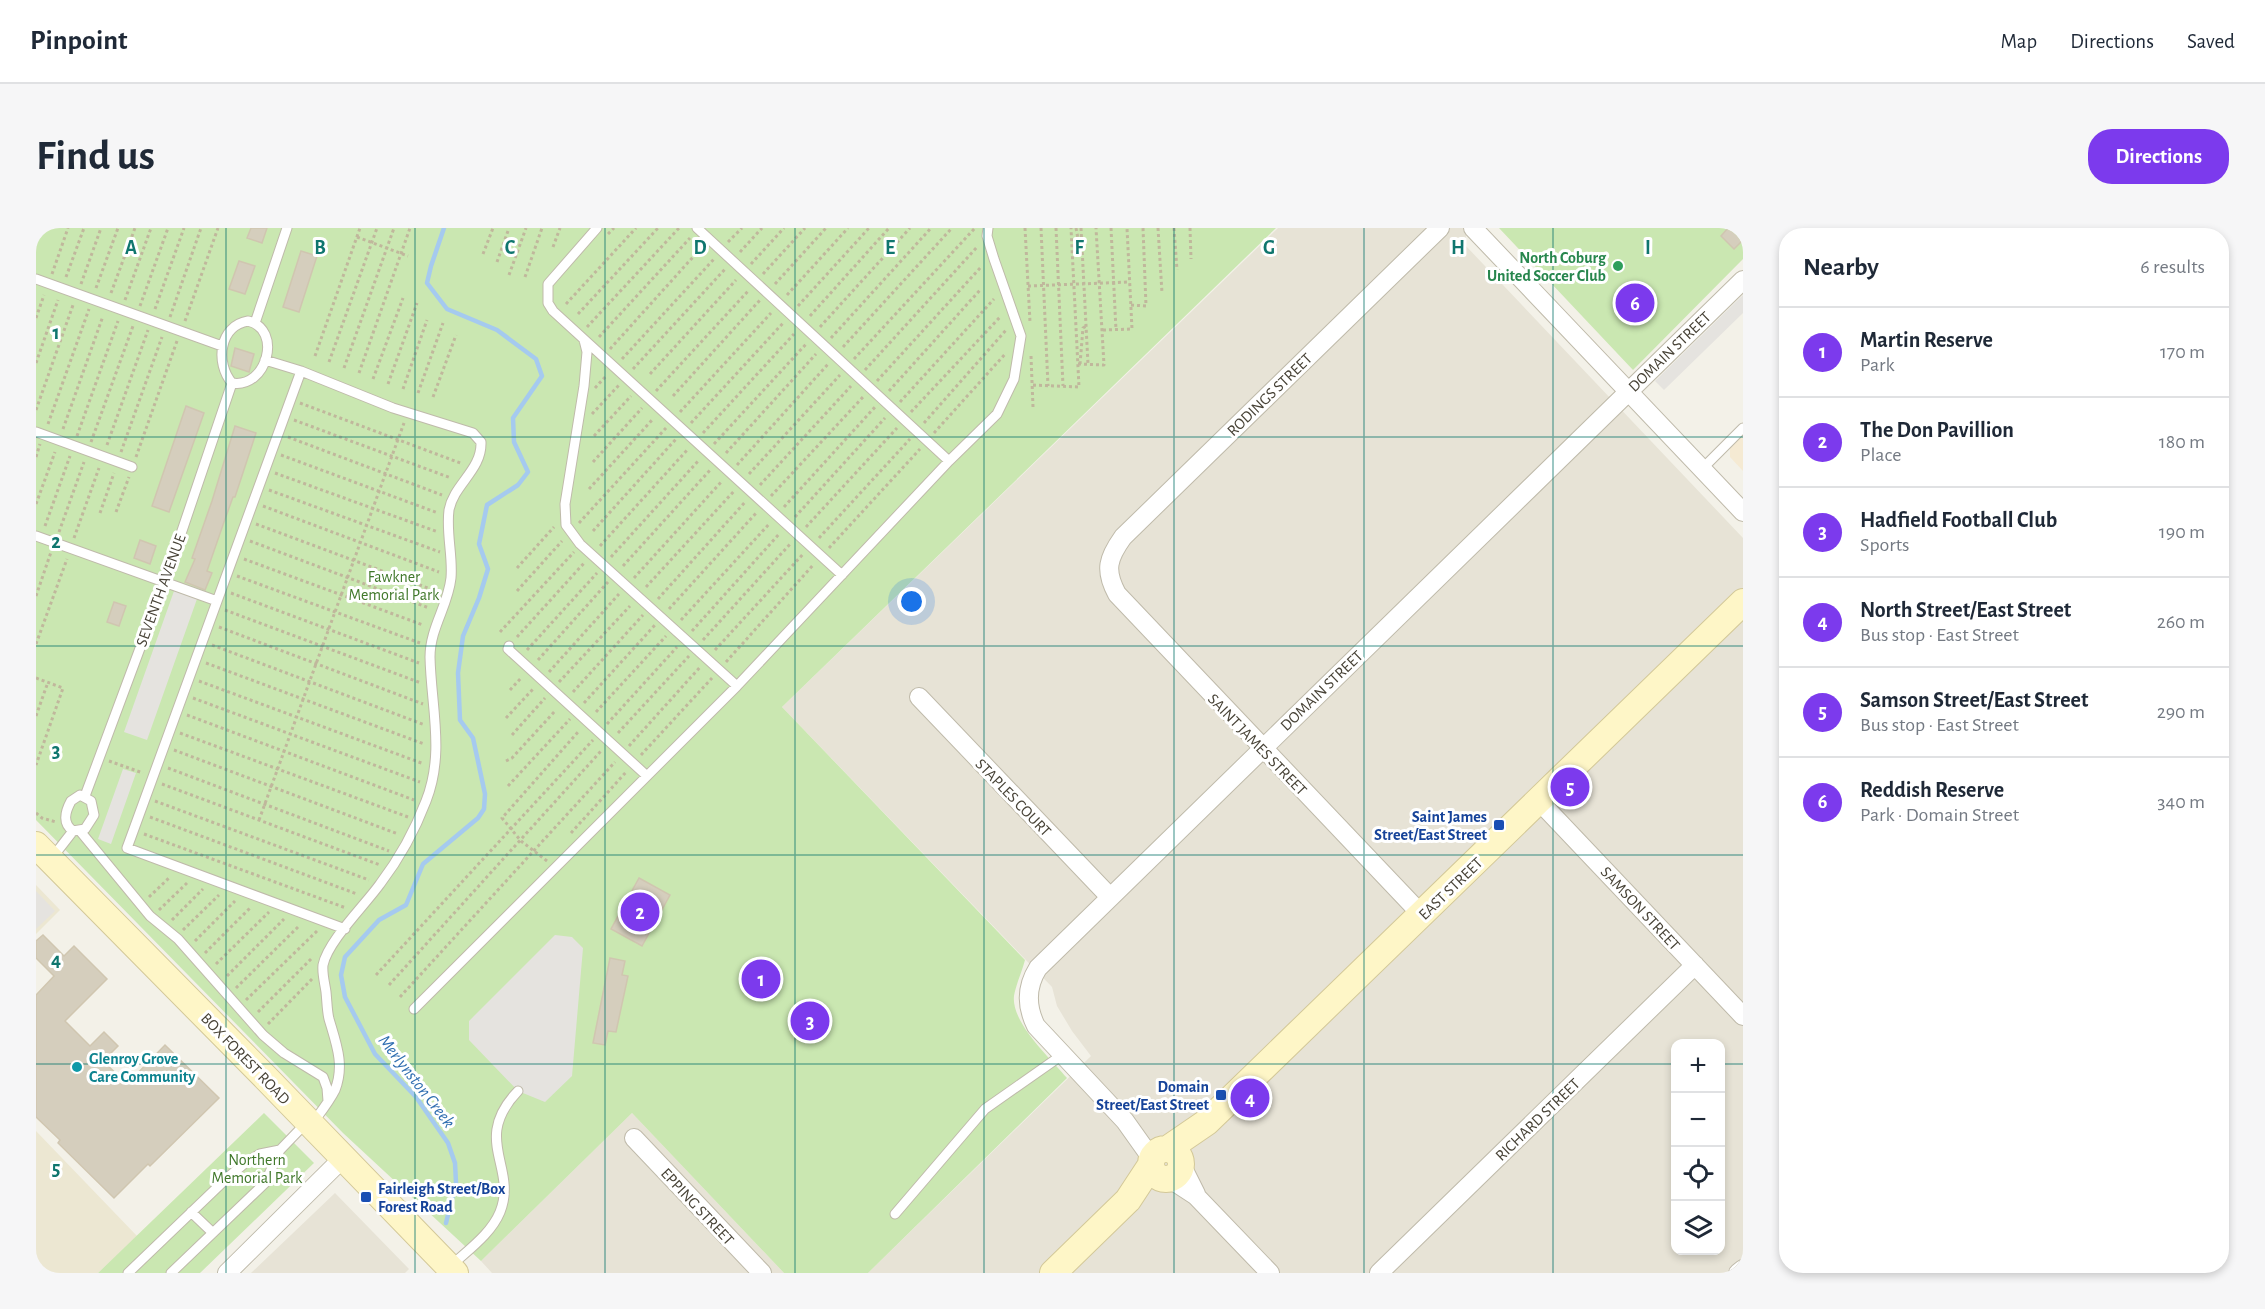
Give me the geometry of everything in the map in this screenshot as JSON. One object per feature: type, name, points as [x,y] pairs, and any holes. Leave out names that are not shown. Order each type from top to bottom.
[{"type":"street","name":"RODINGS STREET","points":[[1108,566],[1114,550],[1123,537],[1440,228]]},
{"type":"street","points":[[1473,228],[1743,512]]},
{"type":"street","name":"DOMAIN STREET","points":[[1270,1273],[1036,1026],[1029,1006],[1030,985],[1038,968],[1743,280]]},
{"type":"street","name":"SAINT JAMES STREET","points":[[1108,566],[1112,585],[1117,594],[1422,915]]},
{"type":"street","name":"EAST STREET","points":[[1053,1273],[1743,602]]},
{"type":"street","name":"STAPLES COURT","points":[[919,697],[1110,897]]},
{"type":"street","name":"SAMSON STREET","points":[[1539,801],[1743,1016]]},
{"type":"street","name":"BOX FOREST ROAD","points":[[42,854],[310,1123],[452,1270]]},
{"type":"street","name":"RICHARD STREET","points":[[1379,1273],[1695,965]]},
{"type":"street","name":"EPPING STREET","points":[[634,1138],[762,1273]]},
{"type":"street","points":[[226,1273],[343,1158]]},
{"type":"street","points":[[1738,1273],[1743,1269]]},
{"type":"lane","points":[[255,322],[287,228]]},
{"type":"lane","points":[[597,228],[548,284],[548,303],[553,311],[842,575]]},
{"type":"lane","points":[[414,1009],[737,686],[949,461],[997,414],[1014,379],[1021,336],[987,236],[988,228]]},
{"type":"lane","points":[[698,229],[949,461]]},
{"type":"lane","points":[[36,279],[222,346]]},
{"type":"lane","points":[[248,321],[255,322],[262,330],[267,342],[264,365],[252,379],[244,384],[232,382],[226,376],[222,363],[222,346],[235,326],[248,321]]},
{"type":"lane","points":[[584,340],[587,359],[565,514],[566,525],[580,544],[737,686]]},
{"type":"lane","points":[[171,1273],[266,1183],[280,1150],[310,1123],[328,1102],[338,1082],[340,1062],[335,1033],[329,1020],[323,968],[329,949],[381,884],[400,855],[418,821],[431,786],[438,749],[431,687],[431,647],[451,577],[449,510],[453,499],[474,468],[481,450],[481,441],[477,436],[265,360]]},
{"type":"lane","points":[[300,371],[127,848],[345,929]]},
{"type":"lane","name":"SEVENTH AVENUE","points":[[85,796],[165,581],[232,382]]},
{"type":"lane","points":[[1702,469],[1743,428]]},
{"type":"lane","points":[[40,434],[132,467]]},
{"type":"lane","points":[[38,537],[165,581],[216,604]]},
{"type":"lane","points":[[509,646],[508,649],[647,776]]},
{"type":"lane","points":[[42,854],[73,829],[88,826],[94,815],[93,804],[85,796],[75,796],[65,817],[73,829],[152,918],[187,948],[261,1032],[284,1053],[323,1077],[328,1102]]},
{"type":"lane","points":[[895,1214],[985,1109],[1062,1055]]},
{"type":"lane","points":[[452,1270],[494,1224],[500,1212],[504,1188],[497,1155],[498,1122],[504,1109],[518,1091]]},
{"type":"lane","points":[[128,1273],[245,1163],[260,1154],[280,1150]]},
{"type":"lane","points":[[191,1212],[213,1233]]},
{"type":"path","points":[[36,410],[101,228]]},
{"type":"path","points":[[36,457],[40,434],[118,228]]},
{"type":"path","points":[[36,504],[135,228]]},
{"type":"path","points":[[38,537],[151,228]]},
{"type":"path","points":[[36,596],[168,228]]},
{"type":"path","points":[[36,644],[184,228]]},
{"type":"path","points":[[99,513],[201,228]]},
{"type":"path","points":[[116,512],[218,228]]},
{"type":"path","points":[[315,357],[360,228]]},
{"type":"path","points":[[329,362],[377,228]]},
{"type":"path","points":[[344,368],[394,228]]},
{"type":"path","points":[[359,373],[410,228]]},
{"type":"path","points":[[483,254],[493,228]]},
{"type":"path","points":[[497,262],[509,228]]},
{"type":"path","points":[[509,275],[526,228]]},
{"type":"path","points":[[525,277],[543,228]]},
{"type":"path","points":[[553,246],[560,228]]},
{"type":"path","points":[[566,304],[636,228]]},
{"type":"path","points":[[578,314],[658,228]]},
{"type":"path","points":[[587,327],[679,228]]},
{"type":"path","points":[[721,250],[741,228]]},
{"type":"path","points":[[577,430],[762,228]]},
{"type":"path","points":[[651,374],[784,228]]},
{"type":"path","points":[[593,462],[805,228]]},
{"type":"path","points":[[673,396],[826,228]]},
{"type":"path","points":[[517,591],[848,228]]},
{"type":"path","points":[[593,531],[869,228]]},
{"type":"path","points":[[816,332],[910,228]]},
{"type":"path","points":[[1025,228],[1030,331]]},
{"type":"path","points":[[1041,228],[1048,386]]},
{"type":"path","points":[[1056,228],[1063,386]]},
{"type":"path","points":[[1033,385],[1079,387],[1071,228]]},
{"type":"path","points":[[1076,228],[1079,244],[1082,246]]},
{"type":"path","points":[[1081,228],[1088,364]]},
{"type":"path","points":[[1079,364],[1104,365],[1096,228]]},
{"type":"path","points":[[1111,228],[1116,330]]},
{"type":"path","points":[[1102,330],[1132,329],[1127,228]]},
{"type":"path","points":[[1131,305],[1146,306],[1143,228]]},
{"type":"path","points":[[1158,228],[1162,293]]},
{"type":"path","points":[[1174,228],[1177,270]]},
{"type":"path","points":[[1190,228],[1191,259]]},
{"type":"path","points":[[599,337],[698,229]]},
{"type":"path","points":[[357,237],[408,256]]},
{"type":"path","points":[[603,357],[709,239]]},
{"type":"path","points":[[581,404],[714,259]]},
{"type":"path","points":[[508,786],[981,267]]},
{"type":"path","points":[[1028,286],[1130,282]]},
{"type":"path","points":[[555,868],[521,840],[502,818],[980,290]]},
{"type":"path","points":[[373,379],[402,298]]},
{"type":"path","points":[[388,384],[417,303]]},
{"type":"path","points":[[403,389],[428,320]]},
{"type":"path","points":[[418,393],[443,323]]},
{"type":"path","points":[[1079,364],[1083,328],[1086,326]]},
{"type":"path","points":[[433,397],[456,335]]},
{"type":"path","points":[[570,834],[1021,336]]},
{"type":"path","points":[[1031,353],[1033,407]]},
{"type":"path","points":[[594,436],[634,393]]},
{"type":"path","points":[[290,399],[474,468]]},
{"type":"path","points":[[259,820],[408,412]]},
{"type":"path","points":[[284,416],[464,483]]},
{"type":"path","points":[[589,489],[653,419]]},
{"type":"path","points":[[278,434],[453,499]]},
{"type":"path","points":[[271,451],[449,517]]},
{"type":"path","points":[[265,469],[449,536]]},
{"type":"path","points":[[259,486],[450,556]]},
{"type":"path","points":[[253,502],[451,577]]},
{"type":"path","points":[[517,568],[565,514]]},
{"type":"path","points":[[246,520],[447,595]]},
{"type":"path","points":[[240,537],[440,612]]},
{"type":"path","points":[[500,632],[580,544]]},
{"type":"path","points":[[234,556],[435,630]]},
{"type":"path","points":[[519,659],[604,565]]},
{"type":"path","points":[[227,572],[431,647]]},
{"type":"path","points":[[221,589],[431,667]]},
{"type":"path","points":[[216,604],[431,687]]},
{"type":"path","points":[[208,624],[434,708]]},
{"type":"path","points":[[202,641],[435,729]]},
{"type":"path","points":[[196,659],[438,749]]},
{"type":"path","points":[[189,677],[436,768]]},
{"type":"path","points":[[36,678],[63,688],[36,765]]},
{"type":"path","points":[[36,716],[48,682]]},
{"type":"path","points":[[183,694],[431,786]]},
{"type":"path","points":[[177,711],[425,804]]},
{"type":"path","points":[[170,729],[418,821]]},
{"type":"path","points":[[164,746],[409,838]]},
{"type":"path","points":[[99,757],[390,869]]},
{"type":"path","points":[[158,764],[400,855]]},
{"type":"path","points":[[145,798],[381,884]]},
{"type":"path","points":[[36,813],[42,818],[73,829]]},
{"type":"path","points":[[140,813],[369,898]]},
{"type":"path","points":[[134,830],[358,912]]},
{"type":"path","points":[[141,905],[179,867]]},
{"type":"path","points":[[152,918],[196,873]]},
{"type":"path","points":[[164,928],[213,879]]},
{"type":"path","points":[[176,937],[229,886]]},
{"type":"path","points":[[187,948],[244,891]]},
{"type":"path","points":[[198,960],[261,897]]},
{"type":"path","points":[[208,972],[277,903]]},
{"type":"path","points":[[219,984],[293,909]]},
{"type":"path","points":[[229,995],[310,916]]},
{"type":"path","points":[[239,1007],[326,922]]},
{"type":"path","points":[[249,1019],[319,951]]},
{"type":"path","points":[[261,1032],[323,968]]},
{"type":"shaded area","points":[[1278,228],[1466,228],[1466,246],[1743,538],[1743,1273],[868,1273],[1091,1056],[1057,1006],[1052,987],[782,707]]},
{"type":"shaded area","points":[[1743,295],[1743,313],[1664,390],[1655,381]]},
{"type":"shaded area","points":[[1743,433],[1743,471],[1730,457],[1730,445]]},
{"type":"shaded area","points":[[174,591],[197,599],[147,740],[124,732]]},
{"type":"shaded area","points":[[123,769],[136,773],[111,844],[98,839]]},
{"type":"shaded area","points":[[36,885],[60,910],[36,934]]},
{"type":"shaded area","points":[[36,891],[55,911],[36,929]]},
{"type":"shaded area","points":[[555,935],[572,937],[583,948],[572,1076],[545,1102],[518,1091],[469,1040],[469,1021]]},
{"type":"shaded area","points":[[632,1113],[784,1273],[492,1273],[481,1261]]},
{"type":"shaded area","points":[[36,1131],[137,1236],[98,1273],[36,1273]]},
{"type":"shaded area","points":[[335,1193],[409,1269],[405,1273],[251,1273]]},
{"type":"green space","name":"Fawkner Memorial Park","points":[[36,228],[1276,228],[782,707],[1025,960],[1014,996],[1019,1018],[1033,1040],[1067,1078],[868,1273],[784,1273],[632,1113],[481,1261],[343,1133],[36,820]]},
{"type":"green space","points":[[1499,228],[1743,228],[1743,259],[1633,370]]},
{"type":"green space","name":"Northern Memorial Park","points":[[264,1113],[314,1163],[200,1273],[98,1273]]},
{"type":"building","points":[[251,228],[267,228],[262,243],[247,238]]},
{"type":"building","points":[[1728,228],[1743,228],[1743,240],[1734,249],[1721,236]]},
{"type":"building","points":[[301,251],[317,256],[299,312],[283,307]]},
{"type":"building","points":[[239,261],[255,266],[245,294],[229,289]]},
{"type":"building","points":[[235,348],[254,354],[249,372],[231,366]]},
{"type":"building","points":[[186,406],[204,413],[169,512],[152,506]]},
{"type":"building","points":[[235,426],[256,433],[207,571],[212,573],[205,590],[185,582],[195,559],[192,558]]},
{"type":"building","points":[[140,540],[156,546],[150,564],[134,558]]},
{"type":"building","points":[[114,602],[126,606],[119,626],[107,622]]},
{"type":"building","points":[[639,878],[670,895],[642,946],[611,929]]},
{"type":"building","name":"Glenroy Grove Care Community","points":[[43,935],[64,956],[74,946],[107,979],[65,1021],[90,1046],[104,1032],[118,1046],[103,1061],[127,1084],[165,1045],[219,1098],[114,1198],[58,1143],[60,1140],[36,1117],[36,995],[54,976],[36,958],[36,941]]},
{"type":"building","points":[[610,958],[625,961],[622,975],[628,976],[616,1032],[608,1031],[605,1045],[593,1043]]},
{"type":"waterway","name":"Merlynston Creek","points":[[444,228],[427,283],[447,309],[497,330],[536,359],[542,376],[513,418],[514,442],[528,472],[518,485],[487,505],[479,544],[488,569],[463,636],[458,673],[460,720],[473,738],[485,794],[484,809],[478,818],[423,864],[406,905],[379,920],[345,957],[341,975],[345,997],[375,1054],[416,1097],[448,1143],[455,1163],[456,1183],[446,1223]]},
{"type":"place","name":"North Coburg United Soccer Club","points":[[1618,266]]},
{"type":"place","name":"Reddish Reserve","points":[[1635,303]]},
{"type":"place","name":"Samson Street/East Street","points":[[1570,787]]},
{"type":"place","name":"Saint James Street/East Street","points":[[1499,825]]},
{"type":"place","name":"The Don Pavillion","points":[[640,912]]},
{"type":"place","name":"Martin Reserve","points":[[761,979]]},
{"type":"place","name":"Hadfield Football Club","points":[[810,1021]]},
{"type":"place","name":"Glenroy Grove Care Community","points":[[77,1067]]},
{"type":"place","name":"Domain Street/East Street","points":[[1221,1095]]},
{"type":"place","name":"North Street/East Street","points":[[1250,1098]]},
{"type":"place","name":"Fairleigh Street/Box Forest Road","points":[[366,1197]]}]
